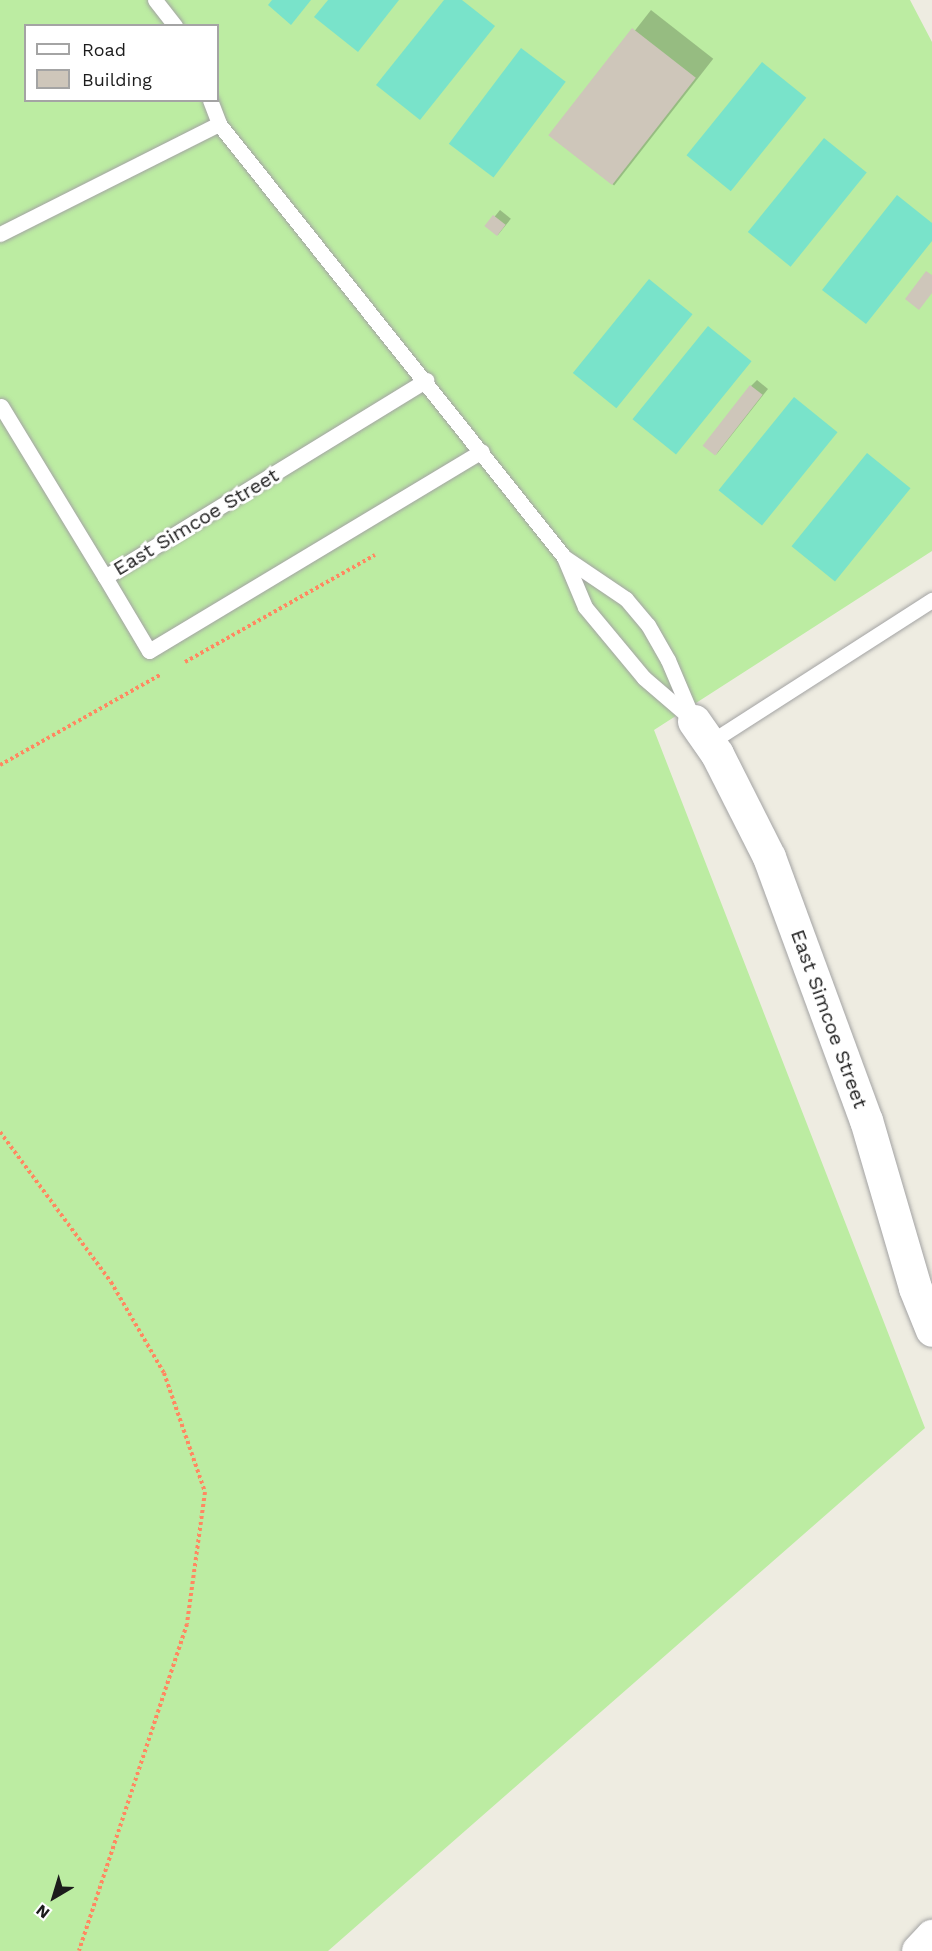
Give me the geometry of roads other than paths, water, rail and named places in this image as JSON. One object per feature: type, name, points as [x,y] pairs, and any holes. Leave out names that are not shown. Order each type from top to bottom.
[{"type":"street","name":"East Simcoe Street","points":[[701,732],[769,857],[867,1120],[915,1288],[932,1330]]},
{"type":"street","points":[[918,1951],[932,1936]]},
{"type":"lane","points":[[155,0],[173,24]]},
{"type":"lane","name":"East Simcoe Street","points":[[211,102],[219,123],[426,380],[564,557],[585,607],[644,678],[701,732]]},
{"type":"lane","points":[[0,234],[219,123]]},
{"type":"lane","name":"East Simcoe Street","points":[[1,406],[105,577],[236,501],[426,380]]},
{"type":"lane","points":[[105,577],[149,651],[482,451]]},
{"type":"lane","name":"East Simcoe Street","points":[[564,557],[626,599],[648,625],[668,660],[701,732]]},
{"type":"lane","points":[[701,732],[932,600]]}]
